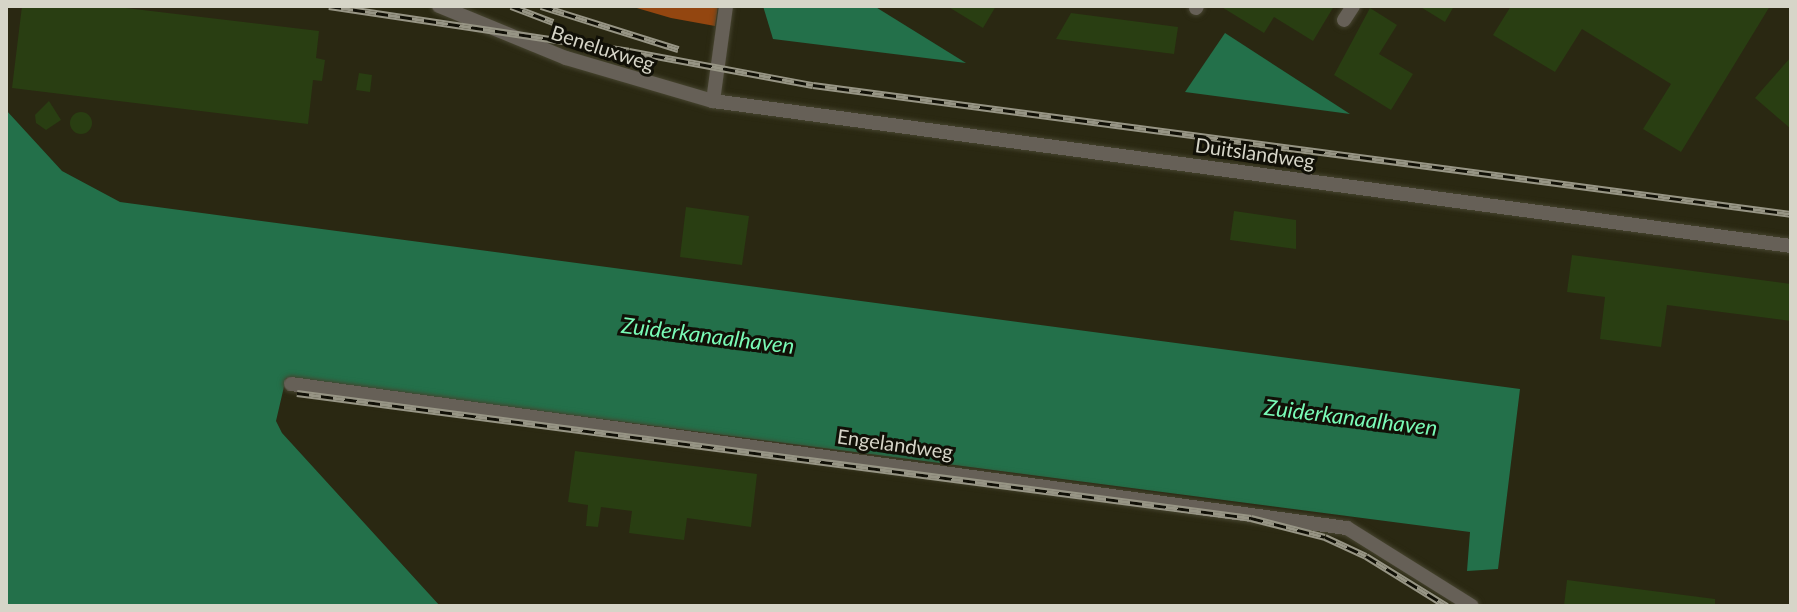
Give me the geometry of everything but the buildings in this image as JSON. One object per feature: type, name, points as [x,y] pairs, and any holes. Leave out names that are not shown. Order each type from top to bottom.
[{"type":"street","name":"Beneluxweg","points":[[439,6],[566,58],[713,101]]},
{"type":"street","points":[[713,101],[726,6]]},
{"type":"street","points":[[1344,20],[1353,6]]},
{"type":"street","name":"Duitslandweg","points":[[713,101],[1791,246]]},
{"type":"street","name":"Engelandweg","points":[[291,384],[1347,528],[1472,606]]},
{"type":"shaded area","points":[[630,6],[718,6],[715,26]]},
{"type":"water","points":[[763,6],[874,6],[966,63],[773,39]]},
{"type":"water","points":[[1225,33],[1350,114],[1185,92]]},
{"type":"water","name":"Zuiderkanaalhaven","points":[[6,110],[62,171],[120,202],[1520,389],[1498,569],[1467,571],[1470,532],[286,378],[276,421],[282,433],[440,606],[6,606]]},
{"type":"railway","points":[[329,6],[629,51],[813,85],[1791,214]]},
{"type":"railway","points":[[511,6],[553,22]]},
{"type":"railway","points":[[541,6],[678,49]]},
{"type":"railway","points":[[297,393],[1251,518],[1325,537],[1366,556],[1447,606]]}]
